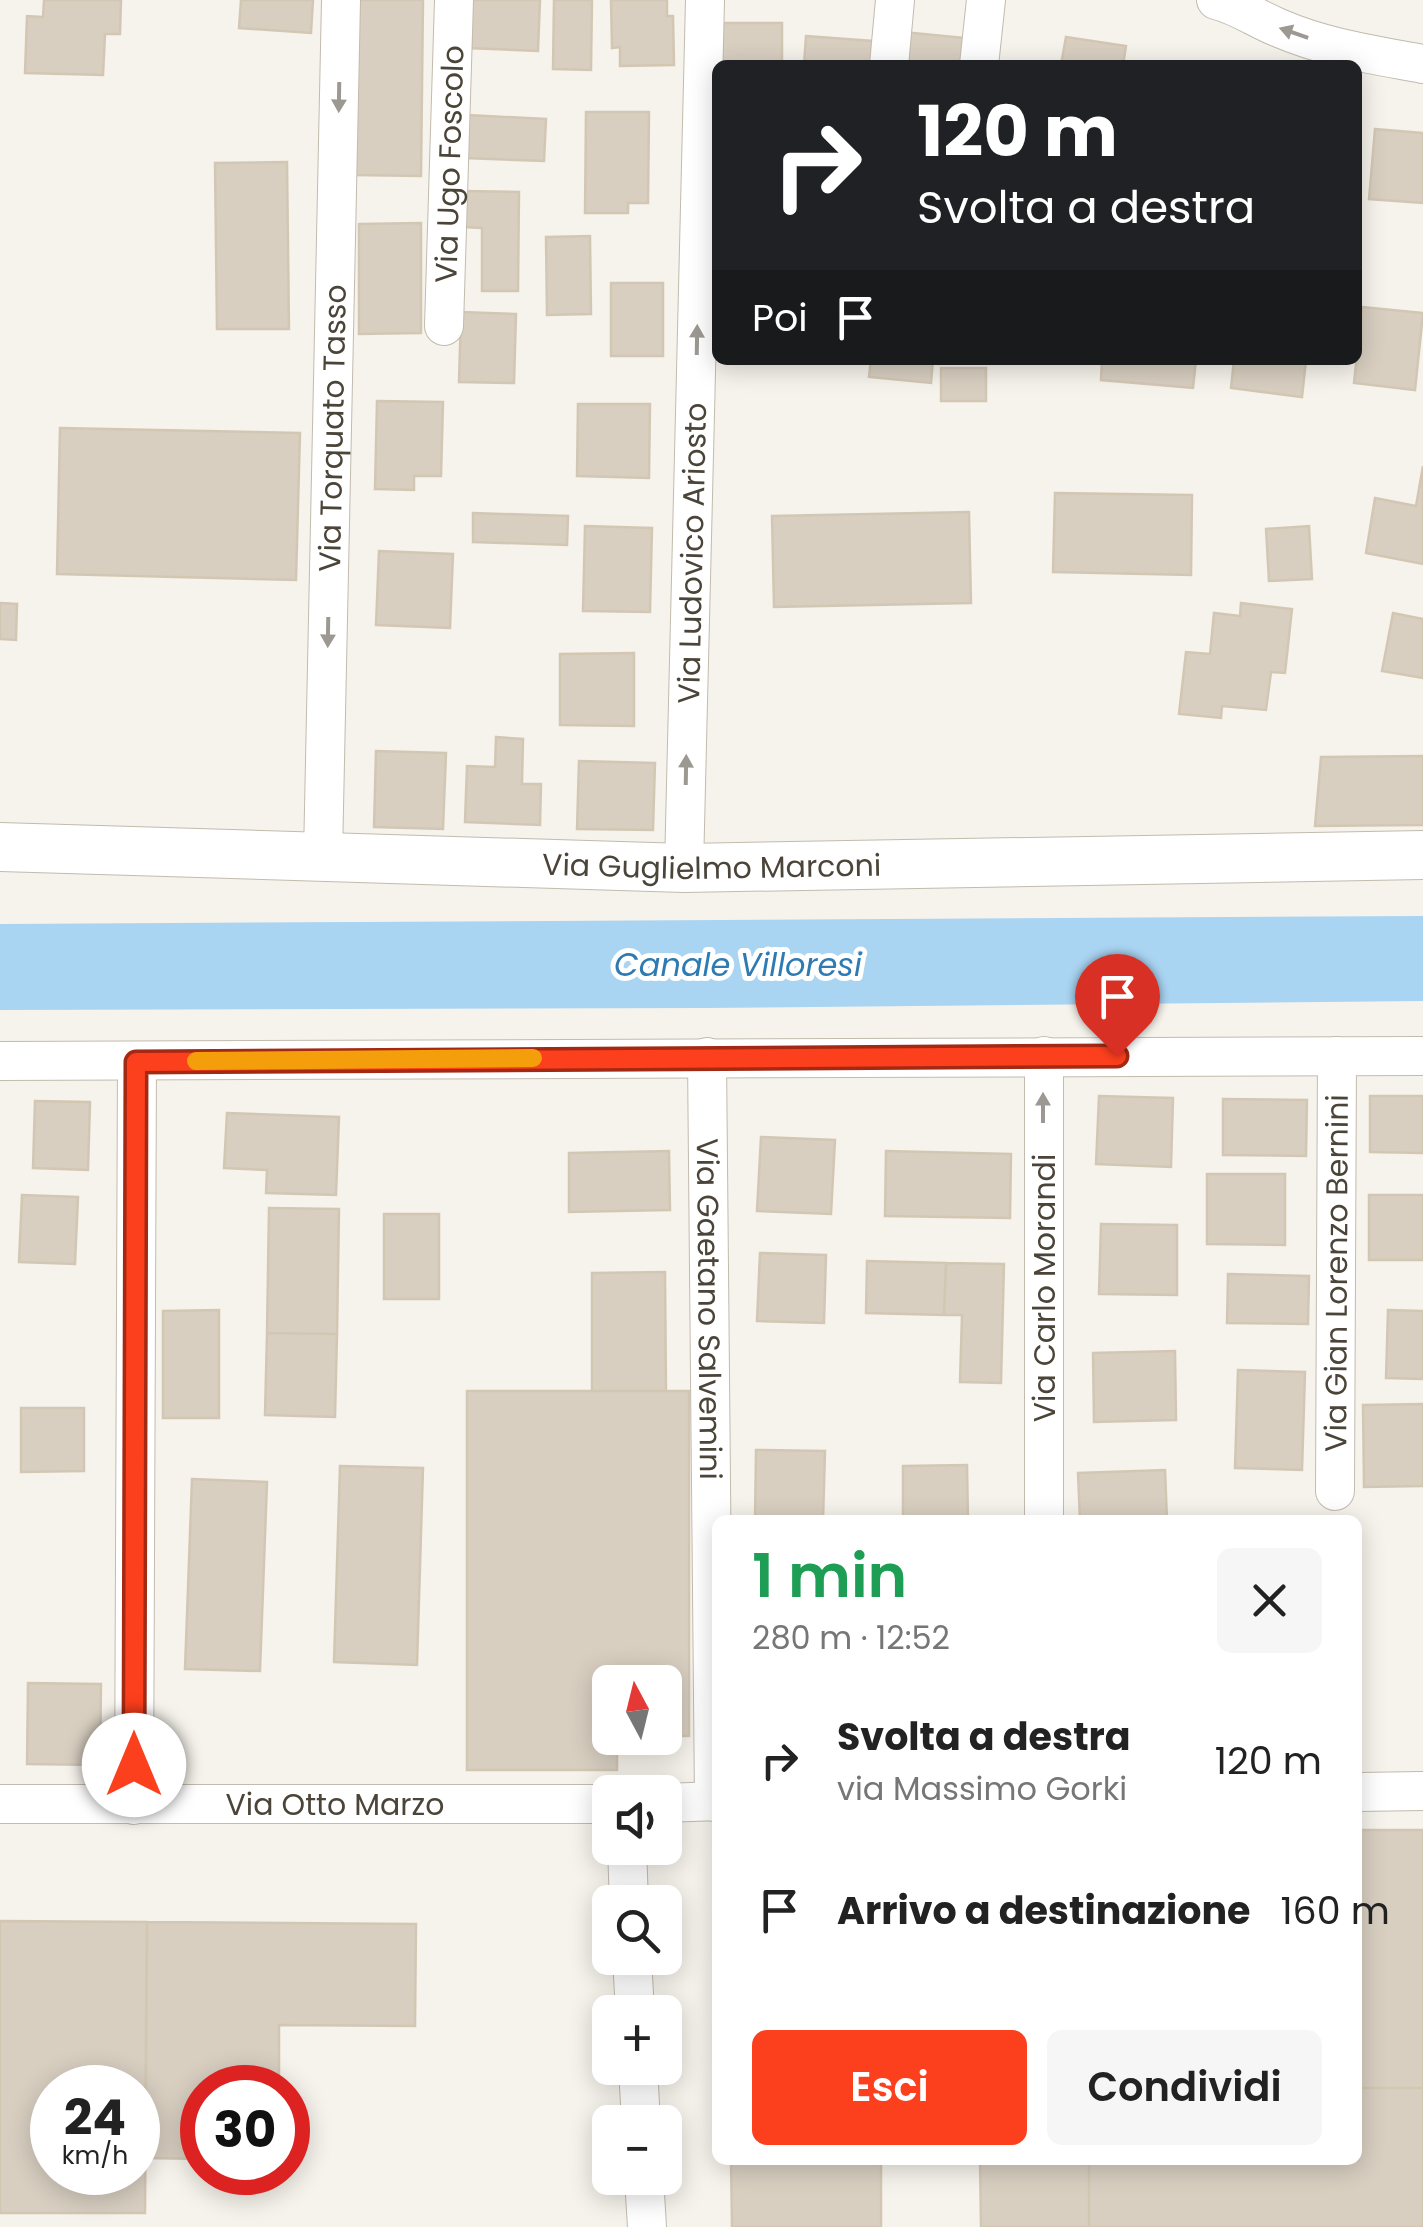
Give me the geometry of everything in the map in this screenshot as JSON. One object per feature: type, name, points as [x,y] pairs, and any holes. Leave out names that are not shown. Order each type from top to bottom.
[{"type":"street","name":"Via Torquato Tasso","points":[[323,856],[341,0]]},
{"type":"street","name":"Via Ugo Foscolo","points":[[444,326],[454,0]]},
{"type":"street","name":"Via Ludovico Ariosto","points":[[684,868],[705,0]]},
{"type":"street","points":[[890,60],[894,0]]},
{"type":"street","points":[[980,60],[986,0]]},
{"type":"street","points":[[1216,0],[1235,5],[1337,56],[1423,64]]},
{"type":"street","name":"Via Guglielmo Marconi","points":[[0,847],[684,868],[1423,855]]},
{"type":"street","name":"Via Carlo Morandi","points":[[1044,1056],[1044,1515]]},
{"type":"street","name":"Via Gian Lorenzo Bernini","points":[[1335,1490],[1337,1056]]},
{"type":"street","points":[[0,1061],[1423,1056]]},
{"type":"street","name":"Via Gaetano Salvemini","points":[[707,1057],[713,1515]]},
{"type":"street","points":[[134,1805],[136,1062]]},
{"type":"street","points":[[1362,1792],[1423,1791]]},
{"type":"street","points":[[682,1803],[712,1802]]},
{"type":"street","name":"Via Otto Marzo","points":[[0,1804],[592,1804]]},
{"type":"street","points":[[645,2195],[647,2227]]},
{"type":"water","name":"Canale Villoresi","points":[[1423,916],[1423,1001],[0,1010],[0,924]]},
{"type":"building","points":[[44,0],[121,0],[120,34],[105,34],[103,75],[25,73],[27,16],[43,17]]},
{"type":"building","points":[[241,0],[313,0],[311,33],[239,28]]},
{"type":"building","points":[[355,0],[423,0],[421,176],[353,175]]},
{"type":"building","points":[[470,0],[540,0],[538,51],[468,48]]},
{"type":"building","points":[[554,0],[592,0],[591,70],[553,69]]},
{"type":"building","points":[[611,0],[667,0],[667,16],[673,16],[674,65],[620,66],[620,47],[612,48]]},
{"type":"building","points":[[722,23],[782,23],[782,60],[722,60]]},
{"type":"building","points":[[903,32],[966,38],[964,60],[900,60]]},
{"type":"building","points":[[806,36],[873,41],[872,60],[804,60]]},
{"type":"building","points":[[1066,37],[1126,46],[1124,60],[1062,60]]},
{"type":"building","points":[[586,112],[649,112],[648,203],[628,203],[628,213],[585,213]]},
{"type":"building","points":[[467,115],[546,119],[544,161],[465,158]]},
{"type":"building","points":[[1375,129],[1423,133],[1423,203],[1369,199]]},
{"type":"building","points":[[287,162],[289,329],[217,329],[215,163]]},
{"type":"building","points":[[464,191],[519,192],[518,291],[482,291],[482,228],[464,227]]},
{"type":"building","points":[[421,223],[421,333],[359,334],[359,224]]},
{"type":"building","points":[[590,236],[591,314],[547,315],[546,237]]},
{"type":"building","points":[[611,283],[663,283],[663,356],[611,356]]},
{"type":"building","points":[[1362,307],[1423,313],[1415,390],[1354,383],[1356,365],[1362,365]]},
{"type":"building","points":[[461,312],[516,314],[514,383],[459,382]]},
{"type":"building","points":[[870,365],[933,365],[931,383],[869,377]]},
{"type":"building","points":[[1102,365],[1195,365],[1193,388],[1101,380]]},
{"type":"building","points":[[1233,365],[1305,365],[1302,397],[1231,388]]},
{"type":"building","points":[[941,368],[986,368],[986,401],[941,401]]},
{"type":"building","points":[[377,401],[443,402],[441,476],[414,476],[414,490],[375,489]]},
{"type":"building","points":[[578,404],[650,404],[649,478],[577,476]]},
{"type":"building","points":[[60,428],[300,433],[296,580],[57,574]]},
{"type":"building","points":[[1423,466],[1423,564],[1366,553],[1375,498],[1416,506]]},
{"type":"building","points":[[1055,493],[1192,495],[1191,575],[1053,572]]},
{"type":"building","points":[[969,512],[971,603],[774,607],[772,516]]},
{"type":"building","points":[[473,513],[568,516],[567,545],[473,542]]},
{"type":"building","points":[[585,526],[652,528],[650,612],[583,611]]},
{"type":"building","points":[[1309,526],[1312,579],[1269,581],[1266,529]]},
{"type":"building","points":[[379,551],[453,554],[450,628],[376,625]]},
{"type":"building","points":[[0,603],[17,604],[16,640],[0,639]]},
{"type":"building","points":[[1241,603],[1292,609],[1285,673],[1271,672],[1266,710],[1222,706],[1221,718],[1179,714],[1186,652],[1210,654],[1214,613],[1240,616]]},
{"type":"building","points":[[1393,613],[1423,619],[1423,678],[1382,671]]},
{"type":"building","points":[[634,653],[634,726],[560,725],[560,654]]},
{"type":"building","points":[[496,737],[523,739],[522,784],[541,784],[540,825],[465,822],[467,766],[495,767]]},
{"type":"building","points":[[376,751],[446,753],[443,829],[374,827]]},
{"type":"building","points":[[1423,756],[1423,825],[1315,826],[1321,757]]},
{"type":"building","points":[[579,761],[655,763],[653,830],[577,829]]},
{"type":"building","points":[[1099,1096],[1173,1098],[1171,1167],[1096,1164]]},
{"type":"building","points":[[1370,1096],[1423,1096],[1423,1153],[1370,1152]]},
{"type":"building","points":[[1223,1099],[1307,1100],[1306,1156],[1223,1155]]},
{"type":"building","points":[[35,1101],[90,1102],[88,1170],[33,1168]]},
{"type":"building","points":[[227,1113],[339,1117],[336,1195],[266,1193],[267,1170],[224,1168]]},
{"type":"building","points":[[761,1137],[835,1140],[831,1214],[757,1211]]},
{"type":"building","points":[[669,1151],[670,1210],[569,1212],[569,1153]]},
{"type":"building","points":[[886,1151],[1011,1154],[1010,1218],[885,1216]]},
{"type":"building","points":[[1207,1174],[1285,1174],[1285,1245],[1207,1244]]},
{"type":"building","points":[[22,1195],[78,1197],[75,1264],[19,1262]]},
{"type":"building","points":[[1369,1195],[1423,1195],[1423,1260],[1369,1260]]},
{"type":"building","points":[[269,1208],[339,1209],[337,1334],[267,1333]]},
{"type":"building","points":[[384,1214],[439,1214],[439,1299],[384,1299]]},
{"type":"building","points":[[1101,1224],[1177,1225],[1177,1295],[1099,1294]]},
{"type":"building","points":[[760,1253],[826,1255],[824,1323],[757,1321]]},
{"type":"building","points":[[867,1261],[946,1263],[944,1315],[866,1313]]},
{"type":"building","points":[[946,1263],[1004,1264],[1001,1383],[960,1382],[962,1315],[944,1315]]},
{"type":"building","points":[[665,1272],[666,1391],[592,1391],[592,1273]]},
{"type":"building","points":[[1228,1274],[1309,1276],[1308,1324],[1227,1323]]},
{"type":"building","points":[[219,1310],[219,1418],[163,1418],[163,1311]]},
{"type":"building","points":[[1388,1310],[1423,1311],[1423,1379],[1386,1378]]},
{"type":"building","points":[[267,1333],[337,1334],[335,1417],[265,1415]]},
{"type":"building","points":[[1175,1351],[1176,1420],[1094,1422],[1093,1353]]},
{"type":"building","points":[[1238,1370],[1305,1372],[1302,1470],[1235,1468]]},
{"type":"building","points":[[467,1391],[689,1391],[689,1736],[682,1736],[682,1665],[592,1665],[592,1755],[617,1755],[617,1770],[467,1770]]},
{"type":"building","points":[[1423,1404],[1423,1486],[1364,1487],[1363,1405]]},
{"type":"building","points":[[21,1408],[84,1408],[84,1471],[21,1472]]},
{"type":"building","points":[[756,1450],[825,1451],[823,1515],[755,1515]]},
{"type":"building","points":[[967,1465],[968,1515],[903,1515],[903,1466]]},
{"type":"building","points":[[340,1466],[423,1468],[417,1665],[334,1662]]},
{"type":"building","points":[[1165,1470],[1167,1515],[1080,1515],[1078,1473]]},
{"type":"building","points":[[192,1479],[267,1482],[260,1671],[185,1669]]},
{"type":"building","points":[[28,1683],[101,1684],[100,1765],[27,1764]]},
{"type":"building","points":[[1362,1830],[1423,1830],[1423,2088],[1362,2088]]},
{"type":"building","points":[[0,1921],[147,1922],[146,2065],[30,2065],[30,2195],[145,2195],[145,2213],[0,2213]]},
{"type":"building","points":[[147,1922],[416,1924],[415,2026],[279,2025],[279,2065],[180,2065],[180,2159],[160,2158],[160,2065],[146,2065]]},
{"type":"building","points":[[1362,2088],[1423,2088],[1423,2227],[1089,2227],[1089,2165],[1362,2165]]},
{"type":"building","points":[[731,2165],[881,2165],[881,2227],[732,2227]]},
{"type":"building","points":[[980,2165],[1089,2165],[1089,2227],[981,2227]]},
{"type":"slow traffic","points":[[196,1061],[533,1058]]},
{"type":"route","points":[[134,1765],[136,1062],[1117,1056]]}]
